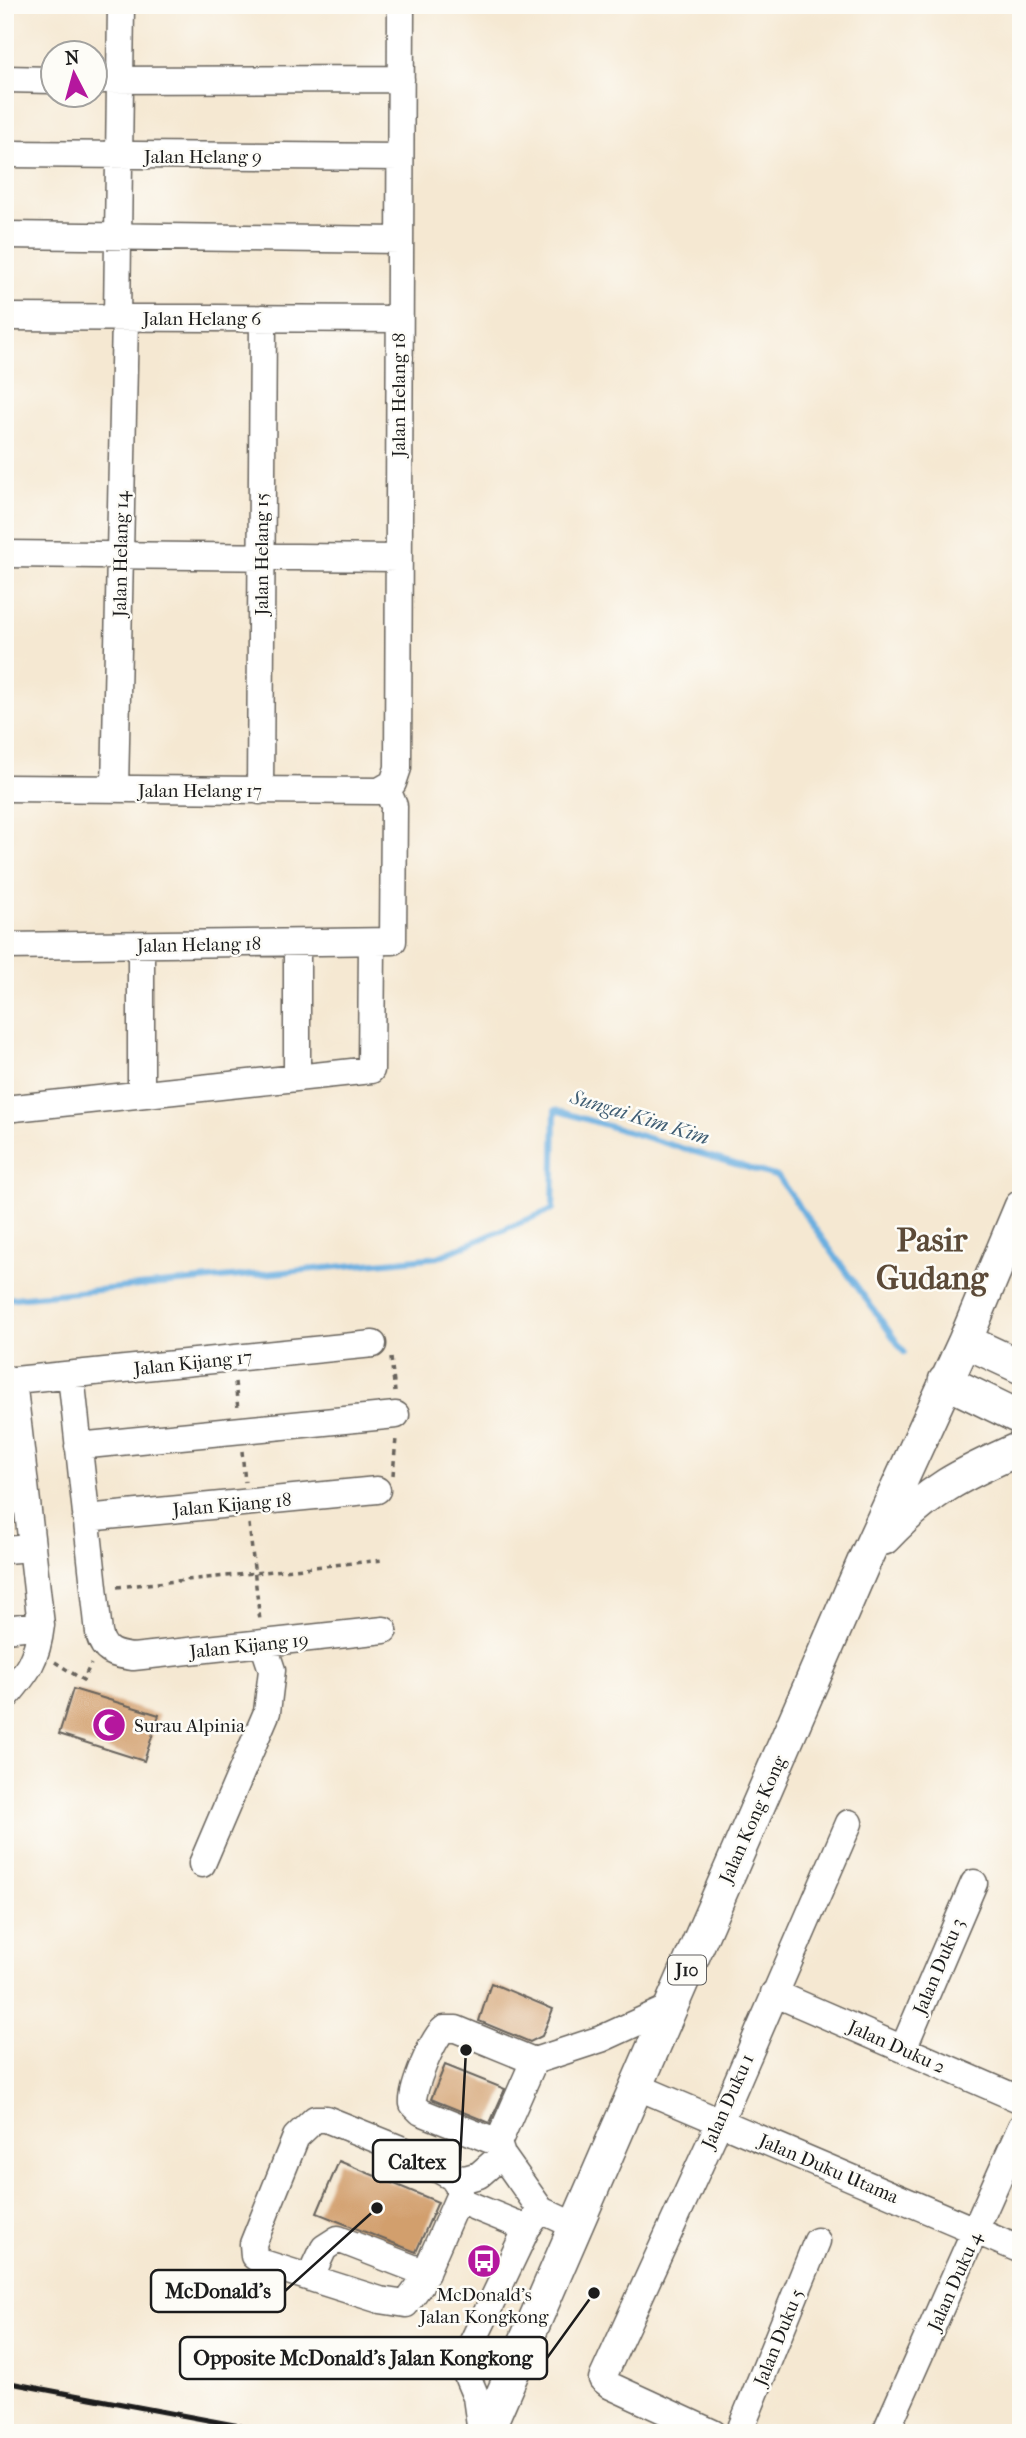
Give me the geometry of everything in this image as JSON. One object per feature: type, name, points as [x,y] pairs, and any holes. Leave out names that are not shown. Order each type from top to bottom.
[{"type":"main road","name":"Jalan Kong Kong","points":[[484,2433],[866,1557],[965,1341],[1021,1207]]},
{"type":"main road","points":[[965,1341],[1021,1367]]},
{"type":"main road","points":[[945,1381],[1021,1418]]},
{"type":"main road","points":[[866,1557],[914,1506],[938,1489],[1021,1448]]},
{"type":"street","name":"Jalan Helang 14","points":[[108,75],[121,5]]},
{"type":"street","name":"Jalan Helang 18","points":[[390,785],[398,768],[401,5]]},
{"type":"street","points":[[5,79],[38,80]]},
{"type":"street","points":[[108,80],[401,79]]},
{"type":"street","name":"Jalan Helang 14","points":[[108,86],[119,155],[121,318],[115,789]]},
{"type":"street","name":"Jalan Helang 9","points":[[5,154],[400,157]]},
{"type":"street","points":[[5,235],[399,240]]},
{"type":"street","name":"Jalan Helang 6","points":[[5,317],[398,319]]},
{"type":"street","name":"Jalan Helang 15","points":[[260,791],[263,318]]},
{"type":"street","points":[[5,554],[398,558]]},
{"type":"street","points":[[5,1109],[371,1070],[394,806],[390,785]]},
{"type":"street","name":"Jalan Helang 17","points":[[5,788],[379,791],[390,785]]},
{"type":"street","name":"Jalan Helang 18","points":[[5,946],[383,941]]},
{"type":"street","points":[[297,943],[297,1078]]},
{"type":"street","points":[[141,944],[141,1094]]},
{"type":"street","name":"Jalan Kijang 17","points":[[9,1381],[373,1344]]},
{"type":"street","points":[[71,1375],[94,1589]]},
{"type":"street","points":[[5,1698],[28,1671],[38,1652],[41,1625],[18,1549],[9,1381]]},
{"type":"street","points":[[78,1446],[396,1415]]},
{"type":"street","name":"Jalan Kijang 18","points":[[86,1518],[377,1490]]},
{"type":"street","name":"Jalan Kijang 19","points":[[94,1589],[101,1644],[113,1655],[133,1657],[384,1630]]},
{"type":"street","points":[[5,1629],[41,1625]]},
{"type":"street","points":[[202,1864],[267,1712],[272,1670],[262,1643]]},
{"type":"street","name":"Jalan Duku 1","points":[[713,2433],[611,2386],[602,2379],[720,2121],[849,1823]]},
{"type":"street","name":"Jalan Duku 3","points":[[903,2049],[974,1883]]},
{"type":"street","name":"Jalan Duku 2","points":[[774,1993],[1021,2100]]},
{"type":"street","points":[[534,2219],[500,2149],[421,2112],[413,2104],[414,2093],[437,2037],[444,2029],[456,2029],[534,2061],[601,2039],[671,2007]]},
{"type":"street","points":[[534,2061],[500,2149],[479,2175],[465,2179],[455,2189],[425,2273],[413,2298],[401,2305],[310,2278],[263,2263],[254,2256],[252,2250],[296,2137],[310,2123],[326,2119],[403,2150],[455,2189],[534,2219],[575,2227]]},
{"type":"street","name":"Jalan Duku Utama","points":[[636,2086],[1021,2250]]},
{"type":"street","name":"Jalan Duku 4","points":[[885,2433],[1021,2127]]},
{"type":"street","points":[[484,2433],[477,2397],[465,2371],[465,2358],[534,2219]]},
{"type":"street","points":[[310,2278],[324,2248],[338,2239],[425,2273]]},
{"type":"street","name":"Jalan Duku 5","points":[[738,2433],[817,2241]]},
{"type":"path","points":[[94,1589],[383,1560]]},
{"type":"path","points":[[38,1652],[83,1680]]},
{"type":"building","name":"Surau Alpinia","points":[[73,1689],[159,1715],[144,1761],[59,1734]]},
{"type":"building","points":[[491,1983],[553,2009],[542,2036],[530,2042],[479,2021]]},
{"type":"building","points":[[445,2065],[505,2089],[490,2123],[431,2099]]},
{"type":"building","points":[[339,2161],[438,2202],[416,2252],[317,2213]]},
{"type":"waterway","name":"Sungai Kim Kim","points":[[5,1299],[438,1257],[553,1209],[555,1110],[778,1177],[904,1352]]},
{"type":"railway","points":[[5,2382],[265,2433]]},
{"type":"place","name":"Surau Alpinia","points":[[109,1725]]},
{"type":"place","name":"Caltex","points":[[466,2050]]},
{"type":"place","name":"McDonald's","points":[[377,2208]]},
{"type":"place","name":"McDonald's Jalan Kongkong","points":[[484,2261]]},
{"type":"place","name":"Opposite McDonald's Jalan Kongkong","points":[[594,2293]]},
{"type":"district","name":"Pasir Gudang","points":[[932,1258]]}]
